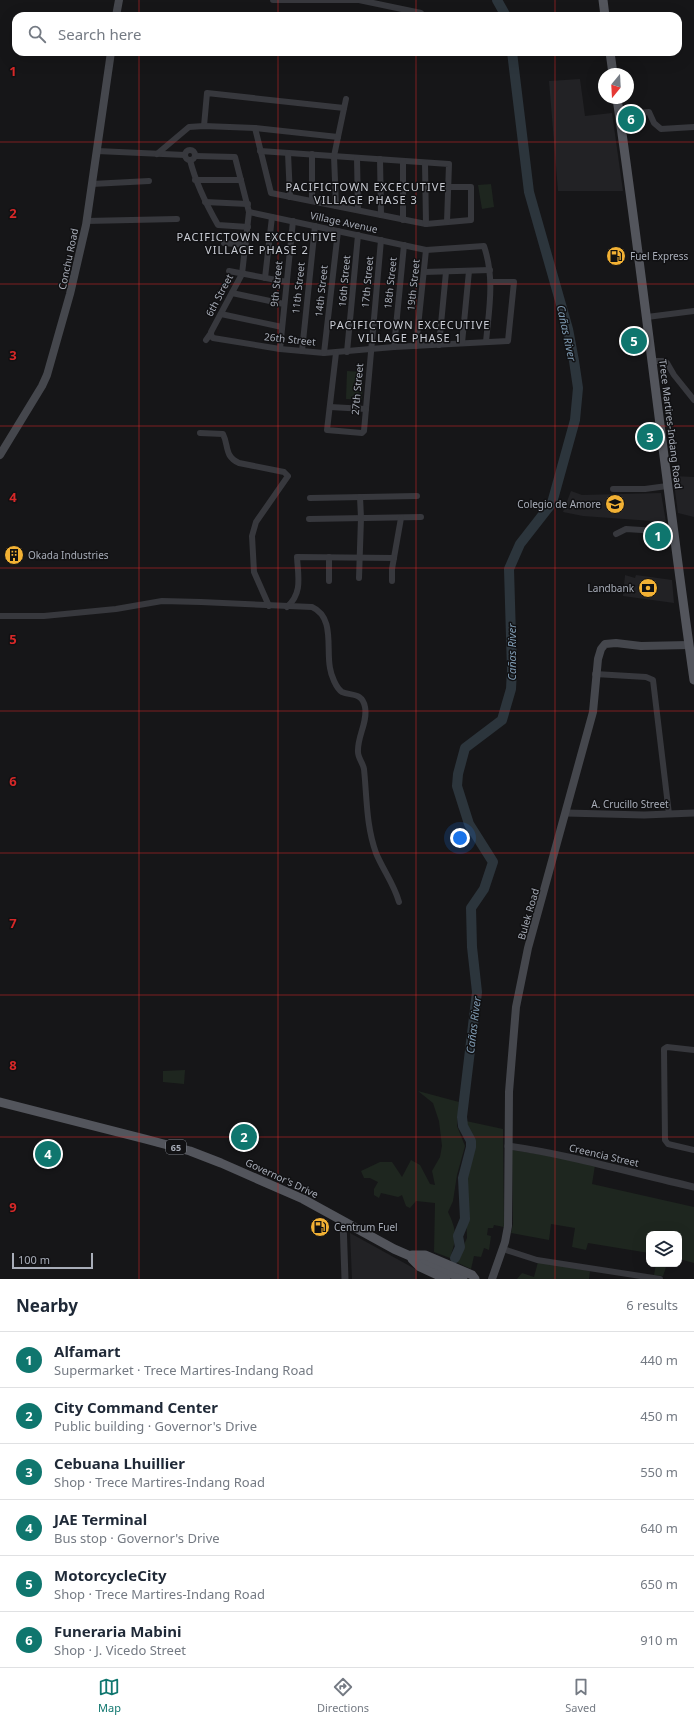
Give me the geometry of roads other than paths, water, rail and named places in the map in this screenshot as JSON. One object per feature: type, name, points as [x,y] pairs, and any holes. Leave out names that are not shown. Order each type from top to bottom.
[{"type":"main road","points":[[117,12],[119,0]]},
{"type":"main road","points":[[603,0],[604,12]]},
{"type":"main road","name":"Conchu Road","points":[[0,455],[48,375],[70,294],[86,221],[110,56]]},
{"type":"main road","points":[[611,56],[612,68]]},
{"type":"main road","name":"Trece Martires-Indang Road","points":[[618,104],[647,317],[673,532],[692,645],[694,680]]},
{"type":"main road","name":"Bulek Road","points":[[492,1279],[503,1249],[508,1226],[508,1146],[511,1058],[516,1007],[528,948],[593,712],[595,674],[601,649],[608,643],[633,646],[692,645]]},
{"type":"main road","name":"Governor's Drive","points":[[0,1102],[190,1151],[255,1177],[303,1199],[370,1237],[463,1279]]},
{"type":"main road","name":"Governor's Drive","points":[[422,1261],[474,1277]]},
{"type":"main road","name":"Governor's Drive","points":[[422,1261],[446,1279]]},
{"type":"street","points":[[273,0],[359,0],[380,2],[417,12]]},
{"type":"street","points":[[204,126],[207,93],[344,108]]},
{"type":"street","points":[[336,206],[334,156],[346,100]]},
{"type":"street","points":[[619,114],[649,112],[654,123],[661,129],[694,127]]},
{"type":"street","points":[[157,154],[189,127],[204,126],[255,128],[338,137]]},
{"type":"street","points":[[255,128],[271,193],[426,224],[471,220],[471,187],[448,187]]},
{"type":"street","points":[[97,151],[190,157],[235,157],[249,212]]},
{"type":"street","points":[[260,151],[449,164],[447,222]]},
{"type":"street","points":[[288,153],[290,196]]},
{"type":"street","points":[[312,154],[312,201]]},
{"type":"street","points":[[190,157],[195,180],[218,225],[248,227]]},
{"type":"street","points":[[357,158],[358,210]]},
{"type":"street","points":[[380,159],[381,215]]},
{"type":"street","points":[[402,161],[403,220]]},
{"type":"street","points":[[425,163],[426,224]]},
{"type":"street","points":[[195,180],[241,180]]},
{"type":"street","points":[[92,184],[149,181]]},
{"type":"street","points":[[205,202],[248,204]]},
{"type":"street","name":"Village Avenue","points":[[249,212],[426,250],[484,246],[490,270]]},
{"type":"street","name":"6th Street","points":[[206,340],[212,336],[221,314],[242,274],[249,212]]},
{"type":"street","points":[[265,278],[272,217]]},
{"type":"street","points":[[86,221],[177,219]]},
{"type":"street","name":"9th Street","points":[[280,349],[293,221]]},
{"type":"street","name":"11th Street","points":[[302,351],[314,226]]},
{"type":"street","name":"14th Street","points":[[324,353],[338,231]]},
{"type":"street","name":"16th Street","points":[[347,352],[358,235]]},
{"type":"street","name":"17th Street","points":[[371,349],[381,240]]},
{"type":"street","points":[[224,243],[246,245]]},
{"type":"street","name":"18th Street","points":[[394,347],[404,245]]},
{"type":"street","name":"19th Street","points":[[416,346],[426,250]]},
{"type":"street","points":[[424,272],[490,270],[491,282],[486,342]]},
{"type":"street","points":[[229,271],[287,282]]},
{"type":"street","points":[[462,344],[469,271]]},
{"type":"street","points":[[439,345],[446,272]]},
{"type":"street","name":"26th Street","points":[[212,336],[280,349],[324,353],[394,347],[508,341],[514,282],[491,282]]},
{"type":"street","points":[[232,293],[284,304]]},
{"type":"street","points":[[647,317],[694,311]]},
{"type":"street","points":[[221,314],[282,327]]},
{"type":"street","name":"27th Street","points":[[330,407],[327,429],[330,432],[362,433],[364,431],[371,349]]},
{"type":"street","points":[[336,352],[330,407],[366,408]]},
{"type":"street","points":[[652,361],[663,361],[667,363],[674,375],[694,400]]},
{"type":"street","points":[[200,433],[223,434],[232,460],[238,463],[284,472],[288,476],[256,522],[252,536],[254,572],[269,606]]},
{"type":"street","points":[[613,489],[645,489],[667,486]]},
{"type":"street","points":[[310,498],[417,496]]},
{"type":"street","points":[[359,578],[361,518],[360,497]]},
{"type":"street","points":[[308,519],[421,517]]},
{"type":"street","points":[[392,581],[394,558],[401,518]]},
{"type":"street","points":[[616,534],[626,529],[673,532]]},
{"type":"street","points":[[287,607],[294,600],[298,590],[297,557],[394,558]]},
{"type":"street","points":[[329,581],[330,557]]},
{"type":"street","points":[[0,616],[44,616],[116,609],[162,601],[312,607],[316,609],[327,624],[330,668],[338,688],[341,691],[351,693],[360,698],[365,708],[365,717],[358,752],[364,767],[368,825],[377,853],[396,890],[399,902]]},
{"type":"street","points":[[595,674],[646,677],[653,680],[669,814]]},
{"type":"street","name":"A. Crucillo Street","points":[[566,813],[694,813]]},
{"type":"street","points":[[694,1050],[667,1047],[664,1049],[665,1142],[694,1150]]},
{"type":"street","name":"Creencia Street","points":[[508,1146],[600,1163],[694,1187]]},
{"type":"street","points":[[343,1221],[345,1279]]},
{"type":"street","points":[[503,1249],[537,1260],[660,1279]]},
{"type":"waterway","name":"Cañas River","points":[[497,0],[504,12]]},
{"type":"waterway","name":"Cañas River","points":[[455,1258],[460,1247],[458,1236],[465,1219],[463,1178],[471,1147],[471,1141],[463,1126],[462,1117],[477,992],[472,947],[471,908],[484,889],[493,862],[469,824],[457,786],[458,774],[465,748],[502,720],[511,689],[512,670],[509,569],[520,544],[552,503],[575,420],[578,388],[568,329],[529,192],[512,56]]},
{"type":"place","name":"Funeraria Mabini","points":[[631,119]]},
{"type":"place","name":"Fuel Express","points":[[616,256]]},
{"type":"place","name":"MotorcycleCity","points":[[634,341]]},
{"type":"place","name":"Cebuana Lhuillier","points":[[650,437]]},
{"type":"place","name":"Colegio de Amore","points":[[615,504]]},
{"type":"place","name":"Alfamart","points":[[658,536]]},
{"type":"place","name":"Okada Industries","points":[[14,555]]},
{"type":"place","name":"Landbank","points":[[648,588]]},
{"type":"place","name":"City Command Center","points":[[244,1137]]},
{"type":"place","name":"JAE Terminal","points":[[48,1154]]},
{"type":"place","name":"Centrum Fuel","points":[[320,1227]]},
{"type":"district","name":"PACIFICTOWN EXCECUTIVE VILLAGE PHASE 3","points":[[366,192]]},
{"type":"district","name":"PACIFICTOWN EXCECUTIVE VILLAGE PHASE 2","points":[[257,242]]},
{"type":"district","name":"PACIFICTOWN EXCECUTIVE VILLAGE PHASE 1","points":[[410,330]]}]
